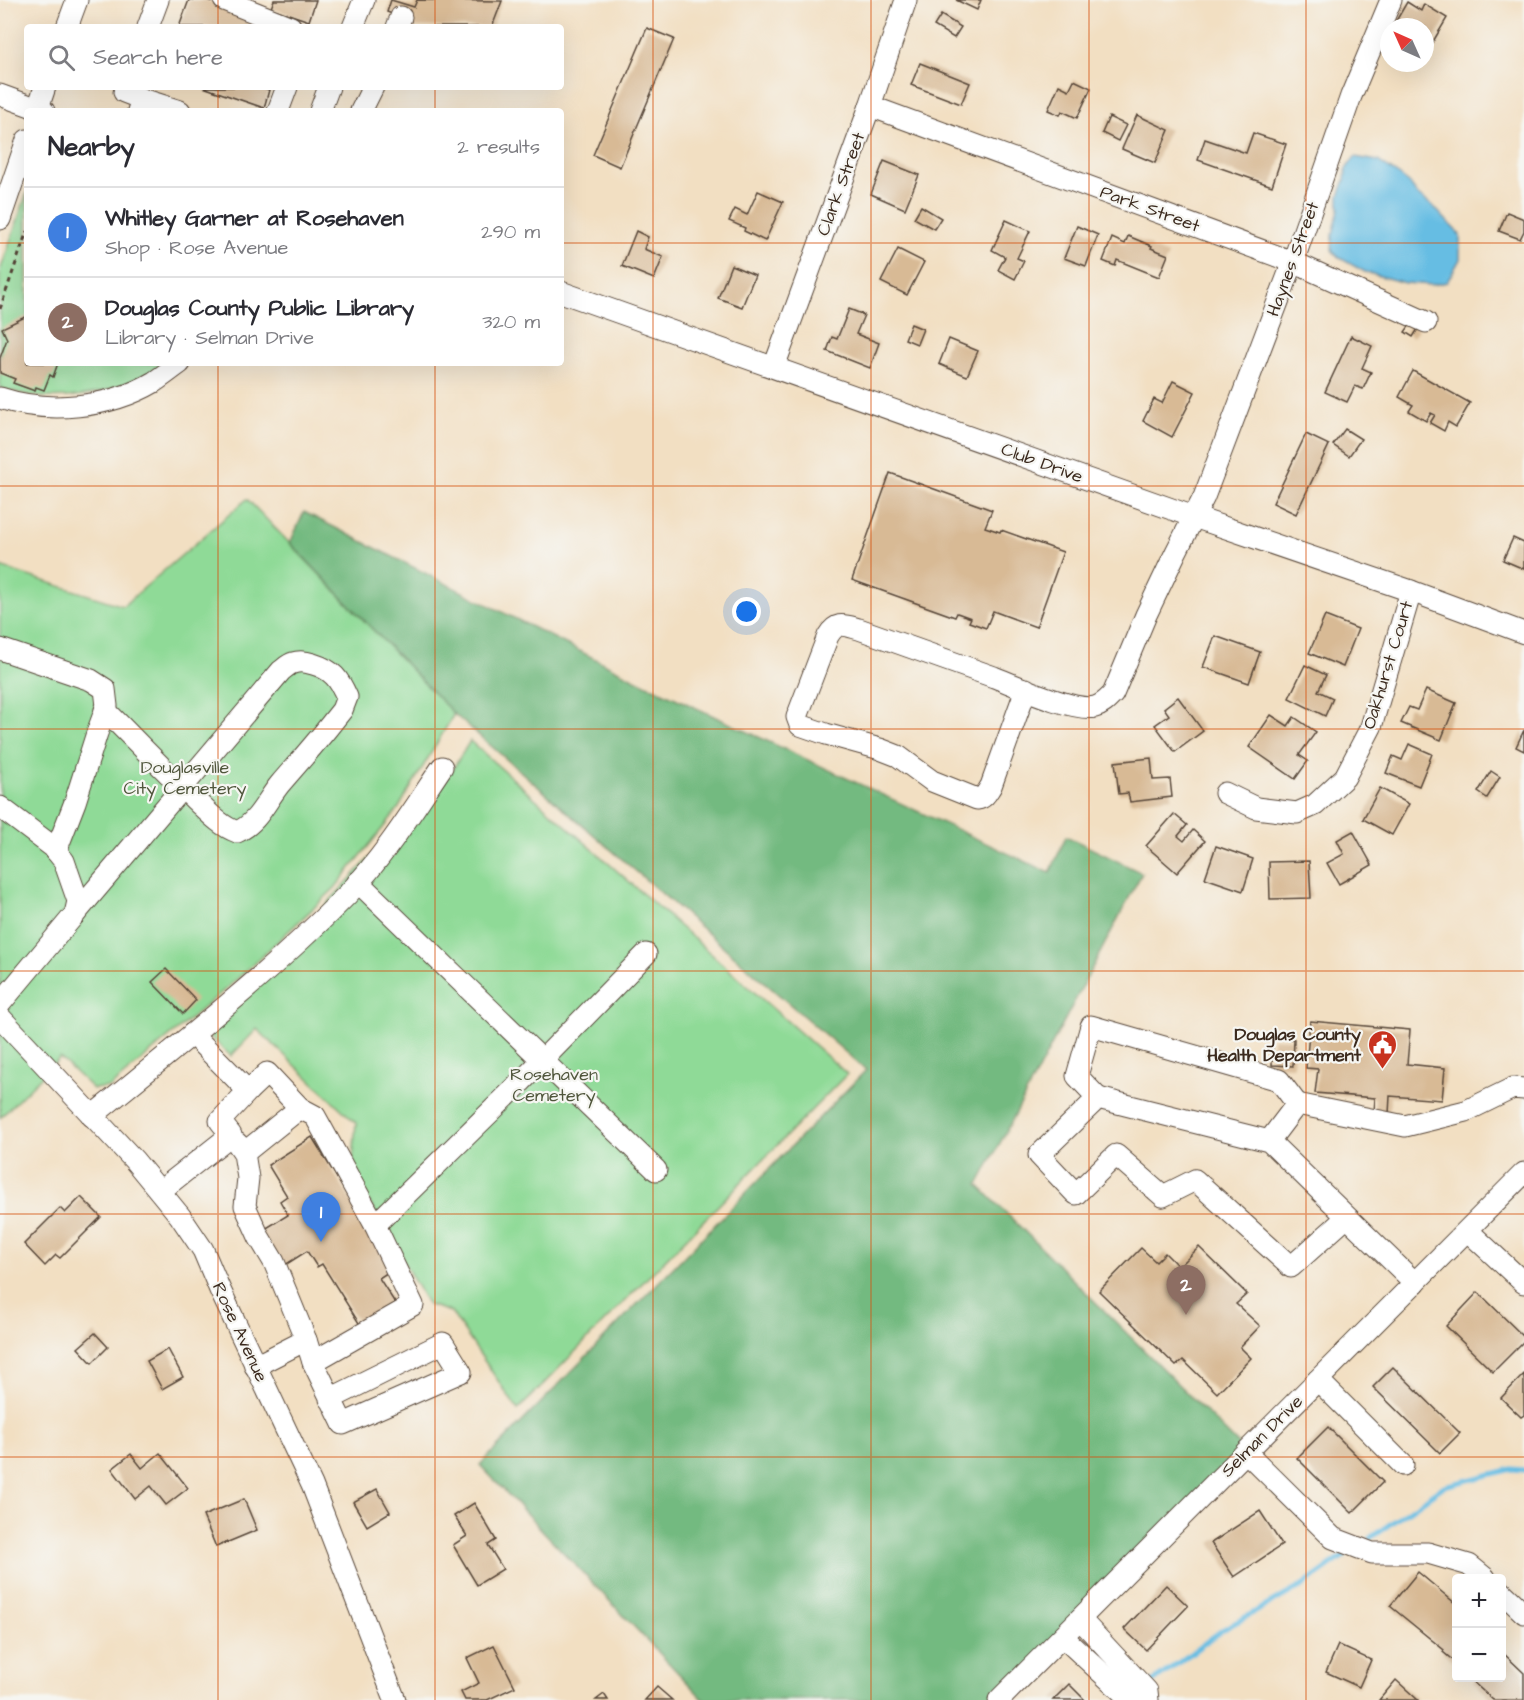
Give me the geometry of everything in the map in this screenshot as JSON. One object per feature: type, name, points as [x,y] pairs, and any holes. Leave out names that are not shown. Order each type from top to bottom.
[{"type":"street","points":[[68,24],[77,0]]},
{"type":"street","points":[[149,24],[158,0]]},
{"type":"street","points":[[224,0],[284,24]]},
{"type":"street","points":[[354,24],[364,0]]},
{"type":"street","name":"Clark Street","points":[[774,367],[870,106],[906,0]]},
{"type":"street","name":"Haynes Street","points":[[1026,690],[991,786],[986,794],[977,799],[932,781],[898,756],[826,734],[798,722],[798,712],[828,636],[832,628],[843,625],[1059,701],[1095,707],[1104,703],[1113,694],[1146,615],[1204,497],[1293,262],[1351,96],[1391,0]]},
{"type":"street","points":[[40,108],[44,90]]},
{"type":"street","points":[[279,108],[286,90]]},
{"type":"street","points":[[321,108],[329,90]]},
{"type":"street","points":[[362,108],[372,90]]},
{"type":"street","points":[[0,95],[35,108]]},
{"type":"street","points":[[135,99],[169,108]]},
{"type":"street","name":"Park Street","points":[[870,106],[1293,262],[1426,322]]},
{"type":"street","points":[[2,207],[24,148]]},
{"type":"street","name":"Club Drive","points":[[564,293],[1194,517],[1411,591],[1524,633]]},
{"type":"street","points":[[0,398],[34,406],[63,408],[94,403],[124,395],[153,382],[176,366]]},
{"type":"street","name":"Oakhurst Court","points":[[1225,793],[1256,808],[1297,813],[1316,805],[1345,777],[1371,727],[1411,591]]},
{"type":"street","points":[[0,649],[91,680],[105,689],[107,706],[56,851]]},
{"type":"street","points":[[0,1004],[75,914],[182,788],[281,671],[292,663],[307,662],[321,666],[332,672],[342,685],[347,697],[342,710],[278,786],[254,820],[237,832],[227,829],[182,788],[105,710]]},
{"type":"street","points":[[92,1116],[267,970],[348,894],[390,843],[442,767]]},
{"type":"street","points":[[0,807],[56,851],[64,861],[78,902],[75,914]]},
{"type":"street","points":[[358,882],[656,1170]]},
{"type":"street","points":[[375,1225],[646,954]]},
{"type":"street","name":"Rose Avenue","points":[[0,1017],[135,1160],[180,1216],[203,1250],[312,1485],[395,1700]]},
{"type":"street","points":[[1415,1283],[1269,1141],[1098,1098],[1077,1076],[1091,1026],[1279,1080],[1297,1104],[1405,1126],[1466,1111],[1513,1088],[1524,1089]]},
{"type":"street","points":[[192,1034],[248,1091]]},
{"type":"street","points":[[313,1362],[413,1305],[375,1225],[315,1116],[300,1108],[267,1073],[220,1121],[244,1153],[248,1178],[245,1206],[258,1237],[274,1262],[313,1362],[330,1399],[343,1424],[461,1372],[443,1343],[330,1399]]},
{"type":"street","points":[[1098,1098],[1039,1155],[1076,1194],[1116,1155],[1163,1196],[1195,1180],[1291,1268],[1347,1217]]},
{"type":"street","points":[[1269,1141],[1297,1104]]},
{"type":"street","points":[[244,1153],[300,1108]]},
{"type":"street","points":[[160,1191],[231,1135]]},
{"type":"street","name":"Selman Drive","points":[[999,1700],[1524,1173]]},
{"type":"street","points":[[1468,1230],[1524,1283]]},
{"type":"street","points":[[255,1366],[306,1340]]},
{"type":"street","points":[[1318,1380],[1403,1465]]},
{"type":"street","points":[[1246,1452],[1334,1538],[1372,1553],[1428,1553],[1468,1565],[1480,1574]]},
{"type":"street","points":[[1506,1596],[1524,1613]]},
{"type":"street","points":[[1080,1619],[1147,1690],[1148,1700]]},
{"type":"street","points":[[1063,1637],[1131,1700]]},
{"type":"path","points":[[0,309],[24,240]]},
{"type":"green space","points":[[24,202],[24,366],[160,366],[122,386],[90,394],[41,397],[0,388],[0,271]]},
{"type":"green space","name":"Douglasville City Cemetery","points":[[247,499],[454,714],[398,809],[335,888],[235,981],[110,1087],[93,1089],[60,1058],[0,1118],[0,567],[123,606]]},
{"type":"green space","points":[[304,512],[643,683],[1050,873],[1066,836],[1142,873],[978,1185],[1246,1452],[996,1700],[704,1700],[480,1465],[866,1070],[454,714],[290,543]]},
{"type":"green space","name":"Rosehaven Cemetery","points":[[470,741],[847,1074],[518,1410],[451,1312],[428,1305],[352,1172],[356,1123],[257,1029],[231,1056],[206,1033],[452,770]]},
{"type":"water","points":[[1355,157],[1378,161],[1400,176],[1460,235],[1460,259],[1447,282],[1432,285],[1405,283],[1365,272],[1338,257],[1332,250],[1339,196],[1346,169]]},
{"type":"building","points":[[189,0],[207,0],[275,24],[180,24]]},
{"type":"building","points":[[274,0],[316,0],[309,21],[271,8]]},
{"type":"building","points":[[391,0],[414,7],[417,0],[502,1],[493,24],[410,24],[411,21],[387,12]]},
{"type":"building","points":[[956,0],[981,0],[977,10]]},
{"type":"building","points":[[1407,2],[1421,11],[1424,4],[1447,18],[1434,40],[1434,18],[1398,18]]},
{"type":"building","points":[[941,15],[961,27],[954,38],[934,26]]},
{"type":"building","points":[[647,28],[674,39],[620,167],[593,155]]},
{"type":"building","points":[[920,63],[970,83],[961,104],[911,85]]},
{"type":"building","points":[[1074,80],[1091,88],[1077,118],[1062,111],[1060,115],[1048,110],[1059,85],[1069,90]]},
{"type":"building","points":[[212,90],[269,90],[264,108]]},
{"type":"building","points":[[1137,115],[1169,130],[1155,163],[1122,149]]},
{"type":"building","points":[[1109,117],[1126,125],[1118,141],[1102,133]]},
{"type":"building","points":[[1253,133],[1286,144],[1272,186],[1198,160],[1205,139],[1246,153]]},
{"type":"building","points":[[884,161],[919,175],[905,209],[871,194]]},
{"type":"building","points":[[758,191],[783,202],[765,241],[729,221],[735,209],[747,215]]},
{"type":"building","points":[[921,206],[941,218],[934,229],[914,218]]},
{"type":"building","points":[[1507,212],[1524,219],[1524,231],[1520,239],[1499,231]]},
{"type":"building","points":[[1006,220],[1030,231],[1017,258],[1024,261],[1015,279],[998,270],[1005,257],[992,250]]},
{"type":"building","points":[[1077,226],[1098,235],[1086,266],[1064,258]]},
{"type":"building","points":[[636,231],[648,237],[644,249],[663,257],[654,279],[622,266]]},
{"type":"building","points":[[1128,236],[1168,255],[1159,277],[1117,260],[1115,266],[1103,261],[1112,238],[1125,244]]},
{"type":"building","points":[[898,249],[924,262],[907,295],[881,282]]},
{"type":"building","points":[[731,265],[755,275],[742,307],[718,298]]},
{"type":"building","points":[[849,309],[864,315],[856,334],[879,343],[870,368],[827,351],[832,337],[837,339]]},
{"type":"building","points":[[24,317],[24,366],[57,366],[53,377],[50,375],[44,390],[36,387],[35,391],[13,383],[15,379],[0,373],[0,358],[7,339],[2,328]]},
{"type":"building","points":[[911,324],[923,329],[917,344],[905,339]]},
{"type":"building","points":[[1410,325],[1418,329],[1413,337],[1405,332]]},
{"type":"building","points":[[1351,336],[1372,346],[1362,368],[1371,372],[1363,389],[1355,386],[1347,402],[1325,392]]},
{"type":"building","points":[[949,339],[978,351],[967,376],[939,364]]},
{"type":"building","points":[[1413,371],[1470,403],[1456,427],[1448,422],[1444,431],[1430,423],[1435,415],[1431,413],[1426,421],[1409,411],[1413,405],[1399,397]]},
{"type":"building","points":[[1173,381],[1195,392],[1172,437],[1143,421],[1154,399],[1162,403]]},
{"type":"building","points":[[1345,429],[1361,439],[1349,456],[1333,445]]},
{"type":"building","points":[[1306,434],[1329,445],[1296,514],[1273,503]]},
{"type":"building","points":[[890,473],[992,510],[985,527],[1000,532],[1001,530],[1063,552],[1036,627],[993,611],[986,628],[969,622],[971,618],[957,613],[955,617],[852,580]]},
{"type":"building","points":[[1513,538],[1524,543],[1524,569],[1503,560]]},
{"type":"building","points":[[1325,616],[1358,629],[1343,667],[1309,653]]},
{"type":"building","points":[[1215,636],[1260,652],[1249,683],[1203,667]]},
{"type":"building","points":[[1305,665],[1326,675],[1318,691],[1333,698],[1325,716],[1289,698]]},
{"type":"building","points":[[1426,690],[1456,703],[1441,740],[1401,723],[1409,707],[1417,710]]},
{"type":"building","points":[[1178,697],[1203,731],[1175,752],[1155,725],[1169,715],[1164,708]]},
{"type":"building","points":[[1271,715],[1288,726],[1294,717],[1316,732],[1299,755],[1308,761],[1295,779],[1249,747]]},
{"type":"building","points":[[1524,730],[1524,751],[1516,747]]},
{"type":"building","points":[[1409,744],[1432,754],[1419,786],[1386,773],[1393,756],[1402,760]]},
{"type":"building","points":[[1151,758],[1153,780],[1170,779],[1172,797],[1130,802],[1128,793],[1119,794],[1115,762]]},
{"type":"building","points":[[1491,771],[1500,777],[1487,798],[1478,792]]},
{"type":"building","points":[[1380,788],[1409,804],[1392,835],[1363,819]]},
{"type":"building","points":[[1174,814],[1187,825],[1178,836],[1184,841],[1193,830],[1205,841],[1177,873],[1146,846]]},
{"type":"building","points":[[1353,831],[1372,865],[1339,884],[1327,863],[1344,854],[1337,840]]},
{"type":"building","points":[[1216,846],[1253,859],[1243,891],[1205,878]]},
{"type":"building","points":[[1309,861],[1311,898],[1270,899],[1269,862]]},
{"type":"building","points":[[166,969],[196,1000],[183,1014],[152,982]]},
{"type":"building","points":[[1310,1021],[1410,1030],[1407,1064],[1445,1068],[1442,1100],[1390,1096],[1389,1114],[1374,1113],[1375,1098],[1315,1093],[1318,1069],[1306,1068]]},
{"type":"building","points":[[1273,1038],[1294,1039],[1293,1066],[1272,1065]]},
{"type":"building","points":[[312,1137],[393,1269],[379,1278],[397,1306],[362,1328],[322,1264],[317,1267],[307,1251],[282,1267],[260,1232],[288,1215],[280,1201],[287,1196],[268,1165]]},
{"type":"building","points":[[81,1197],[101,1217],[60,1258],[56,1255],[45,1266],[24,1244],[60,1208],[65,1213]]},
{"type":"building","points":[[1199,1247],[1247,1294],[1236,1304],[1260,1326],[1240,1347],[1251,1358],[1217,1393],[1183,1360],[1176,1366],[1099,1291],[1141,1248],[1156,1262],[1165,1253],[1179,1267]]},
{"type":"building","points":[[1478,1292],[1524,1337],[1524,1341],[1493,1372],[1446,1326]]},
{"type":"building","points":[[95,1333],[108,1347],[92,1363],[78,1348]]},
{"type":"building","points":[[168,1349],[183,1377],[162,1389],[147,1361]]},
{"type":"building","points":[[1393,1367],[1460,1433],[1440,1453],[1373,1387]]},
{"type":"building","points":[[1524,1374],[1524,1415],[1521,1417],[1501,1398]]},
{"type":"building","points":[[1328,1427],[1383,1482],[1352,1513],[1297,1458]]},
{"type":"building","points":[[160,1453],[188,1488],[166,1505],[151,1486],[135,1499],[112,1469],[131,1454],[142,1468]]},
{"type":"building","points":[[377,1489],[390,1512],[367,1526],[353,1502]]},
{"type":"building","points":[[244,1499],[257,1530],[216,1547],[203,1516]]},
{"type":"building","points":[[474,1503],[496,1540],[488,1545],[503,1569],[477,1585],[453,1545],[467,1536],[454,1516]]},
{"type":"building","points":[[1260,1511],[1282,1545],[1234,1577],[1211,1543]]},
{"type":"building","points":[[1418,1572],[1452,1601],[1452,1660],[1443,1652],[1444,1650],[1390,1606]]},
{"type":"building","points":[[1166,1585],[1188,1606],[1146,1650],[1124,1629]]},
{"type":"building","points":[[494,1645],[515,1687],[487,1700],[465,1700],[461,1692],[479,1683],[467,1658]]},
{"type":"building","points":[[1338,1645],[1371,1660],[1359,1687],[1326,1672]]},
{"type":"building","points":[[1506,1656],[1524,1673],[1524,1700],[1493,1700],[1473,1682],[1506,1682]]},
{"type":"building","points":[[1396,1680],[1418,1700],[1379,1700]]},
{"type":"building","points":[[1069,1684],[1085,1700],[1053,1700]]},
{"type":"building","points":[[657,1687],[672,1700],[645,1700]]},
{"type":"building","points":[[604,1694],[608,1700],[596,1700]]},
{"type":"waterway","points":[[1370,1538],[1444,1486],[1512,1469],[1524,1470]]},
{"type":"waterway","points":[[1150,1684],[1222,1630],[1302,1586],[1344,1556]]},
{"type":"place","name":"Douglas County Health Department","points":[[1382,1070]]},
{"type":"place","name":"Whitley Garner at Rosehaven","points":[[321,1242]]},
{"type":"place","name":"Douglas County Public Library","points":[[1186,1315]]}]
